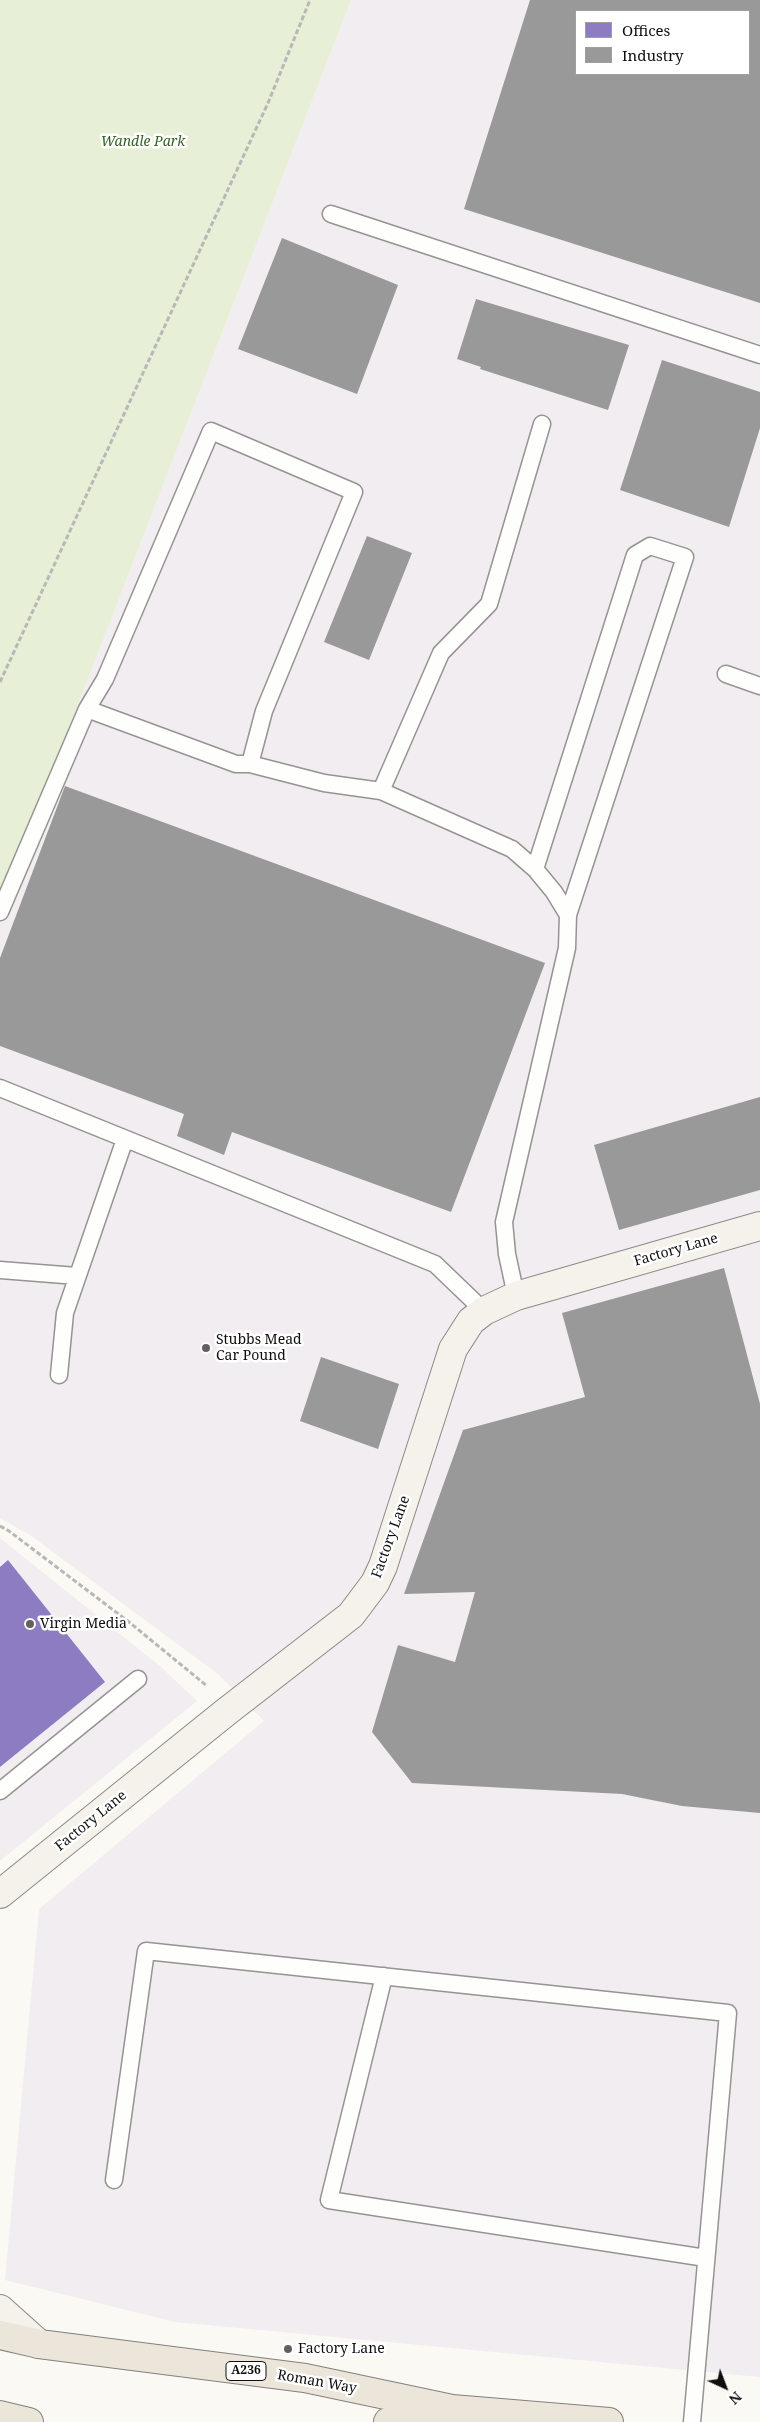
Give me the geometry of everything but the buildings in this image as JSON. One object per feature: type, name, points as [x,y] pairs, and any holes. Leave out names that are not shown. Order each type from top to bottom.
[{"type":"main road","name":"Roman Way","points":[[0,2335],[39,2344],[304,2378],[452,2409]]},
{"type":"main road","name":"A236","points":[[388,2422],[452,2409],[609,2422]]},
{"type":"main road","points":[[0,2415],[29,2422]]},
{"type":"street","name":"Factory Lane","points":[[0,1894],[226,1712],[344,1621],[375,1583],[383,1566],[453,1349],[460,1335],[471,1321],[484,1311],[516,1296],[760,1226]]},
{"type":"street","points":[[0,2309],[39,2344]]},
{"type":"lane","points":[[330,214],[760,356]]},
{"type":"lane","points":[[382,791],[441,652],[490,604],[542,424]]},
{"type":"lane","points":[[0,912],[87,709],[105,679],[211,431],[354,492],[264,711],[250,764]]},
{"type":"lane","points":[[516,1296],[507,1254],[504,1222],[567,948],[568,915],[684,557],[650,546],[635,555],[535,869]]},
{"type":"lane","points":[[726,674],[760,686]]},
{"type":"lane","points":[[87,709],[236,764],[250,764],[324,783],[382,791],[512,849],[535,869],[554,892],[568,915]]},
{"type":"lane","points":[[0,1088],[435,1264],[484,1311]]},
{"type":"lane","points":[[59,1375],[65,1313],[125,1139]]},
{"type":"lane","points":[[0,1270],[78,1276]]},
{"type":"lane","points":[[0,1790],[138,1679]]},
{"type":"lane","points":[[114,2180],[146,1951],[728,2013],[692,2422]]},
{"type":"lane","points":[[384,1976],[329,2200],[706,2258]]},
{"type":"path","points":[[0,682],[259,121],[310,0]]},
{"type":"path","points":[[0,1526],[9,1530],[129,1622],[206,1685],[226,1712]]},
{"type":"shaded area","points":[[351,0],[760,0],[760,2377],[175,2322],[5,2280],[39,1909],[264,1721],[218,1674],[30,1535],[0,1518],[0,906]]},
{"type":"shaded area","points":[[0,1538],[160,1666],[197,1701],[0,1861]]},
{"type":"green space","name":"Wandle Park","points":[[0,0],[351,0],[0,906]]},
{"type":"place","name":"Stubbs Mead Car Pound","points":[[206,1348]]},
{"type":"place","name":"Virgin Media","points":[[30,1624]]},
{"type":"place","name":"Factory Lane","points":[[288,2349]]}]
